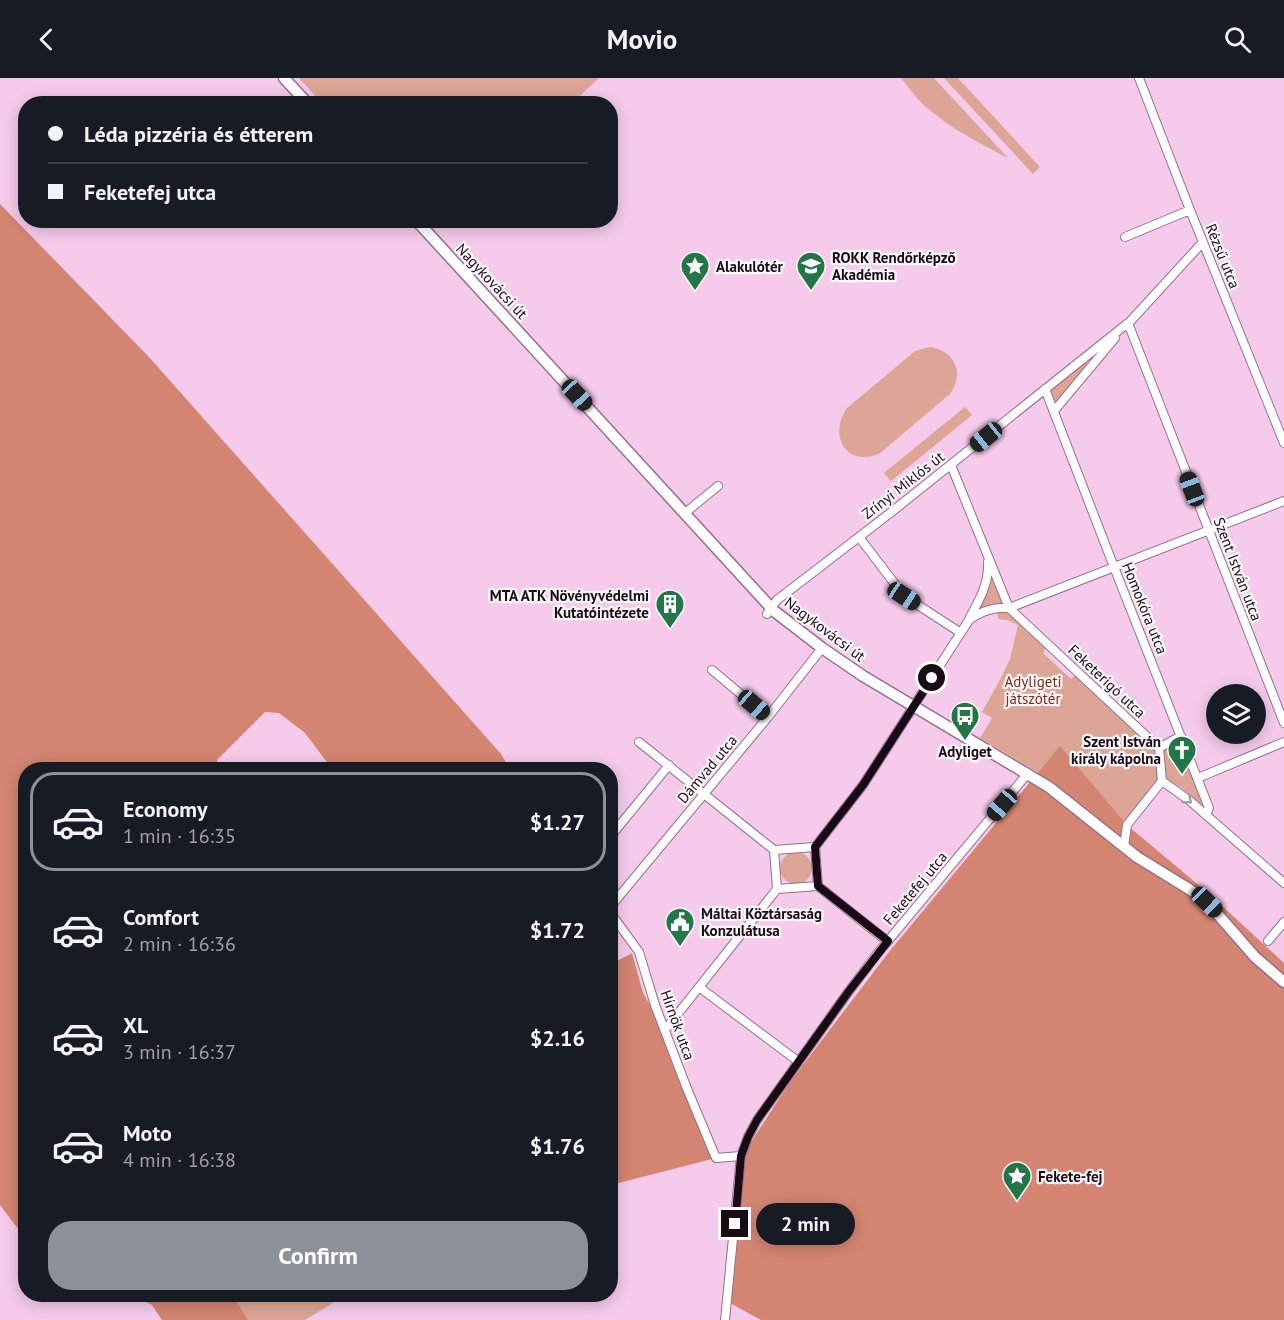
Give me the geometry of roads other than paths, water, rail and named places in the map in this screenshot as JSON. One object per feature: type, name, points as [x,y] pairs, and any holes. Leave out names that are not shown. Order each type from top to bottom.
[{"type":"street","points":[[284,78],[301,96]]},
{"type":"street","name":"Rézsű utca","points":[[1139,78],[1284,443]]},
{"type":"street","points":[[1125,237],[1190,210]]},
{"type":"street","name":"Nagykovácsi út","points":[[423,228],[772,608],[822,648],[863,676],[916,704],[1028,773],[1056,792],[1147,864],[1207,902],[1255,957],[1284,982]]},
{"type":"street","name":"Zrínyi Miklós út","points":[[1054,411],[1128,323],[1203,242]]},
{"type":"street","name":"Zrínyi Miklós út","points":[[772,608],[1128,323]]},
{"type":"street","name":"Szent István utca","points":[[1128,323],[1284,723]]},
{"type":"street","name":"Homokóra utca","points":[[1045,389],[1209,808],[1206,815]]},
{"type":"street","name":"Feketerigó utca","points":[[951,465],[1009,608],[1159,748]]},
{"type":"street","points":[[685,513],[718,486]]},
{"type":"street","points":[[969,620],[981,611],[991,608],[1009,608],[1284,501]]},
{"type":"street","points":[[859,537],[904,596],[961,633]]},
{"type":"street","points":[[818,886],[815,847],[863,785],[969,620],[985,587],[989,573],[988,557]]},
{"type":"street","name":"Dámvad utca","points":[[618,897],[768,717],[822,648]]},
{"type":"street","points":[[712,670],[768,717]]},
{"type":"street","points":[[1124,847],[1127,825],[1162,781],[1159,748],[1181,736]]},
{"type":"street","points":[[639,742],[774,850],[815,847]]},
{"type":"street","points":[[1197,778],[1284,742]]},
{"type":"street","points":[[618,827],[669,765]]},
{"type":"street","name":"Feketefej utca","points":[[725,1320],[741,1156],[757,1120],[849,991],[888,941],[1028,773]]},
{"type":"street","points":[[1162,781],[1182,794],[1284,883]]},
{"type":"street","points":[[665,1030],[777,889],[774,850]]},
{"type":"street","points":[[777,889],[818,886],[888,941]]},
{"type":"street","points":[[1268,941],[1284,922]]},
{"type":"street","name":"Hírnök utca","points":[[618,923],[639,952],[655,1005],[716,1158],[741,1156]]},
{"type":"street","points":[[699,987],[799,1062]]},
{"type":"place","name":"Alakulótér","points":[[695,292]]},
{"type":"place","name":"ROKK Rendőrképző Akadémia","points":[[811,292]]},
{"type":"place","name":"MTA ATK Növényvédelmi Kutatóintézete","points":[[670,630]]},
{"type":"place","name":"Adyliget","points":[[965,742]]},
{"type":"place","name":"Szent István király kápolna","points":[[1182,776]]},
{"type":"place","name":"Máltai Köztársaság Konzulátusa","points":[[680,948]]},
{"type":"place","name":"Fekete-fej","points":[[1017,1202]]},
{"type":"park label","name":"Adyligeti játszótér","points":[[1033,690]]}]
